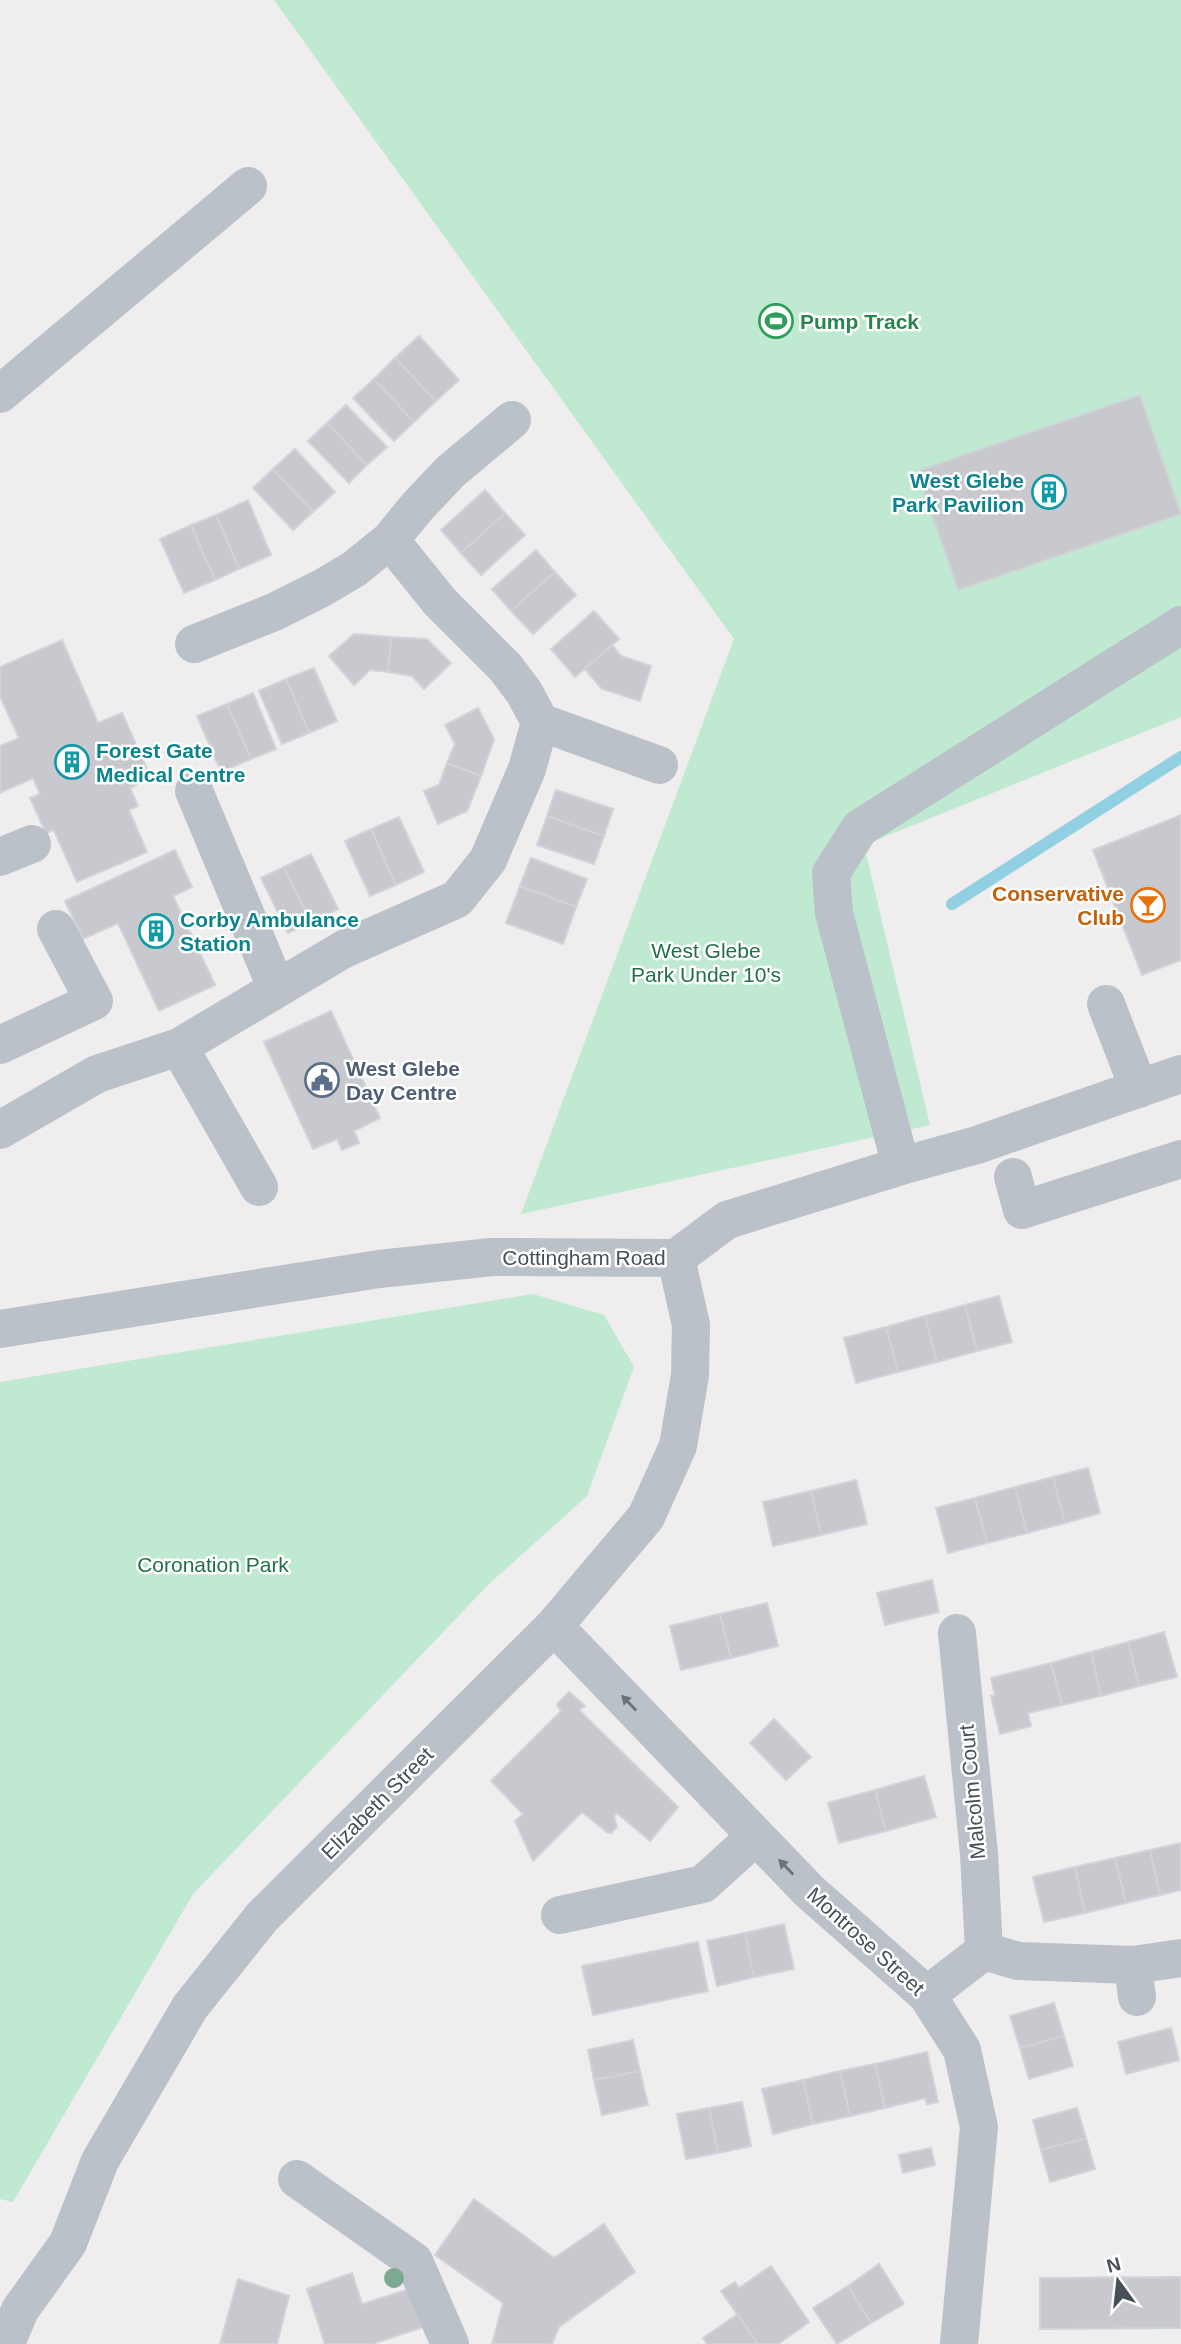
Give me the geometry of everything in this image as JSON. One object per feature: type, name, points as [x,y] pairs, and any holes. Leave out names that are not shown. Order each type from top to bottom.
[{"type":"street","points":[[0,394],[248,186]]},
{"type":"street","points":[[194,644],[274,612],[354,569],[390,540],[416,507],[450,472],[512,420]]},
{"type":"street","points":[[390,540],[440,602],[505,667],[524,692],[540,722],[659,765]]},
{"type":"street","points":[[901,1166],[834,913],[831,873],[860,828],[1181,625]]},
{"type":"street","points":[[0,1130],[97,1074],[179,1047],[344,949],[457,899],[488,860],[527,769],[540,722]]},
{"type":"street","points":[[194,791],[276,987]]},
{"type":"street","points":[[0,1045],[94,1001],[56,929]]},
{"type":"street","points":[[1106,1004],[1139,1089]]},
{"type":"street","points":[[179,1047],[259,1187]]},
{"type":"street","name":"Cottingham Road","points":[[2,1317],[492,1257],[676,1258],[727,1220],[977,1145],[1181,1074]]},
{"type":"street","points":[[1013,1177],[1022,1210],[1181,1159]]},
{"type":"street","name":"Elizabeth Street","points":[[7,2344],[20,2310],[68,2244],[100,2161],[190,2007],[262,1917],[554,1626],[646,1517],[678,1446],[691,1375],[691,1325],[676,1258]]},
{"type":"street","name":"Montrose Street","points":[[554,1626],[809,1891],[927,1996],[962,2050],[979,2127],[959,2344]]},
{"type":"street","name":"Malcolm Court","points":[[957,1633],[979,1854],[984,1951]]},
{"type":"street","points":[[560,1915],[703,1884],[756,1836]]},
{"type":"street","points":[[927,1996],[984,1951],[1018,1961],[1135,1981],[1181,1958]]},
{"type":"street","points":[[297,2179],[414,2261],[444,2343]]},
{"type":"street","points":[[0,2342],[7,2344]]},
{"type":"green space","name":"West Glebe Park Under 10's","points":[[274,0],[1181,0],[1181,717],[864,845],[930,1125],[521,1214],[734,639]]},
{"type":"green space","name":"Coronation Park","points":[[533,1294],[604,1315],[634,1367],[587,1496],[489,1584],[193,1894],[13,2202],[0,2199],[0,1382]]},
{"type":"building","points":[[419,336],[459,380],[436,401],[395,358]]},
{"type":"building","points":[[395,358],[436,401],[414,422],[374,379]]},
{"type":"building","points":[[374,379],[414,422],[394,441],[353,398]]},
{"type":"building","name":"West Glebe Park Pavilion","points":[[1140,395],[1181,514],[958,590],[917,471]]},
{"type":"building","points":[[346,405],[387,447],[367,465],[327,423]]},
{"type":"building","points":[[327,423],[367,465],[349,483],[308,441]]},
{"type":"building","points":[[295,449],[335,492],[313,512],[273,469]]},
{"type":"building","points":[[273,469],[313,512],[293,530],[253,488]]},
{"type":"building","points":[[485,490],[505,513],[461,553],[441,530]]},
{"type":"building","points":[[248,500],[271,555],[239,569],[216,515]]},
{"type":"building","points":[[505,513],[525,535],[481,575],[461,553]]},
{"type":"building","points":[[216,515],[239,569],[215,580],[191,525]]},
{"type":"building","points":[[191,525],[215,580],[184,593],[160,539]]},
{"type":"building","points":[[536,550],[555,572],[511,611],[492,589]]},
{"type":"building","points":[[555,572],[576,595],[533,634],[511,611]]},
{"type":"building","points":[[594,611],[619,639],[575,677],[551,649]]},
{"type":"building","points":[[354,634],[391,637],[388,672],[370,670],[354,685],[329,656]]},
{"type":"building","points":[[391,637],[427,639],[451,663],[424,689],[412,676],[388,672]]},
{"type":"building","name":"Forest Gate Medical Centre","points":[[62,640],[98,723],[122,713],[151,778],[130,788],[138,806],[129,810],[147,852],[77,882],[54,830],[46,833],[30,798],[40,794],[33,778],[0,793],[0,746],[19,738],[0,696],[0,667]]},
{"type":"building","points":[[612,645],[621,656],[651,666],[640,701],[602,689],[585,669]]},
{"type":"building","points":[[314,668],[337,721],[309,733],[286,679]]},
{"type":"building","points":[[286,679],[309,733],[282,744],[259,691]]},
{"type":"building","points":[[253,693],[276,749],[251,759],[227,704]]},
{"type":"building","points":[[227,704],[251,759],[221,772],[197,716]]},
{"type":"building","points":[[478,708],[494,739],[481,776],[447,763],[455,744],[445,725]]},
{"type":"building","points":[[447,763],[481,776],[467,811],[438,824],[424,791],[439,785]]},
{"type":"building","points":[[556,790],[613,809],[604,836],[547,816]]},
{"type":"building","name":"Conservative Club","points":[[1181,815],[1181,960],[1142,975],[1093,850]]},
{"type":"building","points":[[547,816],[604,836],[594,864],[537,845]]},
{"type":"building","points":[[399,817],[424,872],[396,885],[371,829]]},
{"type":"building","points":[[371,829],[396,885],[370,896],[345,841]]},
{"type":"building","name":"Corby Ambulance Station","points":[[175,850],[192,887],[173,896],[215,985],[159,1011],[118,923],[83,939],[65,901]]},
{"type":"building","points":[[311,854],[338,909],[311,922],[284,867]]},
{"type":"building","points":[[531,858],[587,879],[576,907],[520,886]]},
{"type":"building","points":[[284,867],[311,922],[288,933],[261,878]]},
{"type":"building","points":[[520,886],[576,907],[563,944],[506,923]]},
{"type":"building","name":"West Glebe Day Centre","points":[[331,1011],[380,1118],[354,1131],[359,1143],[342,1150],[337,1139],[313,1149],[264,1042]]},
{"type":"building","points":[[999,1296],[1012,1342],[977,1351],[965,1305]]},
{"type":"building","points":[[965,1305],[977,1351],[937,1362],[925,1316]]},
{"type":"building","points":[[925,1316],[937,1362],[898,1372],[886,1327]]},
{"type":"building","points":[[886,1327],[898,1372],[856,1383],[844,1338]]},
{"type":"building","points":[[1088,1468],[1100,1513],[1065,1523],[1053,1477]]},
{"type":"building","points":[[1053,1477],[1065,1523],[1027,1533],[1015,1487]]},
{"type":"building","points":[[856,1480],[867,1524],[821,1535],[811,1491]]},
{"type":"building","points":[[1015,1487],[1027,1533],[987,1543],[975,1498]]},
{"type":"building","points":[[811,1491],[821,1535],[773,1546],[763,1502]]},
{"type":"building","points":[[975,1498],[987,1543],[948,1553],[936,1508]]},
{"type":"building","points":[[932,1580],[939,1612],[885,1625],[877,1593]]},
{"type":"building","points":[[767,1603],[778,1646],[731,1658],[720,1614]]},
{"type":"building","points":[[720,1614],[731,1658],[681,1670],[670,1626]]},
{"type":"building","points":[[1164,1632],[1177,1677],[1139,1686],[1128,1642]]},
{"type":"building","points":[[1128,1642],[1139,1686],[1101,1696],[1091,1652]]},
{"type":"building","points":[[1091,1652],[1101,1696],[1062,1705],[1051,1663]]},
{"type":"building","points":[[1051,1663],[1062,1705],[1028,1713],[1031,1726],[1000,1734],[991,1696],[995,1696],[991,1678]]},
{"type":"building","points":[[569,1692],[585,1706],[579,1710],[678,1807],[650,1841],[617,1813],[614,1816],[617,1827],[611,1833],[582,1812],[533,1861],[515,1821],[523,1814],[491,1781],[561,1711],[557,1704]]},
{"type":"building","points":[[774,1719],[811,1757],[786,1780],[750,1743]]},
{"type":"building","points":[[924,1776],[936,1817],[886,1831],[875,1790]]},
{"type":"building","points":[[875,1790],[886,1831],[839,1843],[828,1803]]},
{"type":"building","points":[[1181,1843],[1181,1890],[1160,1895],[1150,1850]]},
{"type":"building","points":[[1150,1850],[1160,1895],[1126,1903],[1115,1858]]},
{"type":"building","points":[[1115,1858],[1126,1903],[1085,1913],[1075,1867]]},
{"type":"building","points":[[1075,1867],[1085,1913],[1044,1922],[1033,1877]]},
{"type":"building","points":[[784,1924],[794,1969],[754,1977],[745,1933]]},
{"type":"building","points":[[745,1933],[754,1977],[717,1986],[707,1941]]},
{"type":"building","points":[[698,1942],[708,1991],[593,2015],[582,1966]]},
{"type":"building","points":[[1054,2003],[1064,2036],[1020,2048],[1010,2016]]},
{"type":"building","points":[[1171,2028],[1179,2060],[1126,2074],[1118,2042]]},
{"type":"building","points":[[1064,2036],[1073,2066],[1029,2079],[1020,2048]]},
{"type":"building","points":[[633,2040],[640,2071],[594,2080],[588,2050]]},
{"type":"building","points":[[927,2052],[938,2102],[927,2104],[925,2098],[885,2108],[875,2064]]},
{"type":"building","points":[[875,2064],[885,2108],[850,2116],[840,2071]]},
{"type":"building","points":[[640,2071],[648,2105],[602,2115],[594,2080]]},
{"type":"building","points":[[840,2071],[850,2116],[813,2124],[803,2080]]},
{"type":"building","points":[[803,2080],[813,2124],[773,2134],[762,2089]]},
{"type":"building","points":[[742,2102],[751,2146],[718,2153],[709,2108]]},
{"type":"building","points":[[709,2108],[718,2153],[686,2159],[677,2114]]},
{"type":"building","points":[[1077,2108],[1086,2138],[1041,2150],[1033,2120]]},
{"type":"building","points":[[1086,2138],[1095,2169],[1050,2182],[1041,2150]]},
{"type":"building","points":[[931,2148],[935,2165],[903,2173],[899,2155]]},
{"type":"building","points":[[474,2199],[554,2258],[604,2224],[635,2272],[559,2327],[552,2344],[492,2344],[503,2303],[435,2255]]},
{"type":"building","points":[[879,2264],[904,2304],[871,2323],[848,2286]]},
{"type":"building","points":[[771,2266],[809,2322],[778,2344],[758,2344],[721,2291],[735,2282],[739,2288]]},
{"type":"building","points":[[352,2273],[362,2304],[413,2288],[426,2326],[372,2344],[325,2344],[307,2289]]},
{"type":"building","points":[[1181,2277],[1181,2328],[1040,2329],[1040,2278]]},
{"type":"building","points":[[238,2279],[289,2296],[277,2344],[220,2344]]},
{"type":"building","points":[[848,2286],[871,2323],[837,2344],[813,2308]]},
{"type":"building","points":[[738,2314],[758,2344],[707,2344],[703,2338]]},
{"type":"waterway","points":[[952,904],[1181,757]]},
{"type":"place","name":"Pump Track","points":[[776,321]]},
{"type":"place","name":"West Glebe Park Pavilion","points":[[1049,492]]},
{"type":"place","name":"Forest Gate Medical Centre","points":[[72,762]]},
{"type":"place","name":"Conservative Club","points":[[1148,905]]},
{"type":"place","name":"Corby Ambulance Station","points":[[156,931]]},
{"type":"place","name":"West Glebe Day Centre","points":[[322,1080]]}]
